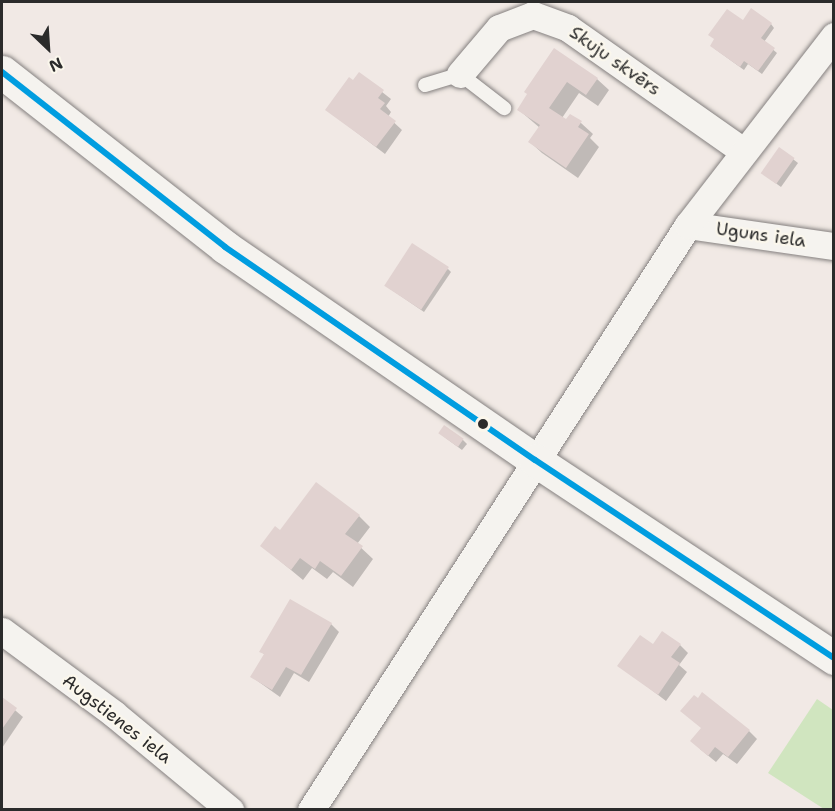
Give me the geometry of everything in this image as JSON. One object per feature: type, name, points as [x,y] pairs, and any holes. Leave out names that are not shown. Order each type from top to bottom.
[{"type":"street","name":"Skuju skvērs","points":[[460,74],[499,28],[533,15],[568,28],[743,151]]},
{"type":"street","points":[[324,806],[536,460],[688,225],[834,36]]},
{"type":"street","points":[[2,72],[225,247],[536,460],[834,658]]},
{"type":"street","name":"Uguns iela","points":[[688,225],[834,246]]},
{"type":"street","name":"Augstienes iela","points":[[2,631],[114,714],[230,810]]},
{"type":"lane","points":[[425,85],[460,74],[504,108]]},
{"type":"green space","points":[[817,699],[833,710],[833,809],[824,809],[768,773]]},
{"type":"building","points":[[751,8],[772,23],[761,38],[775,48],[758,71],[744,61],[740,67],[710,46],[714,39],[708,35],[727,9],[743,20]]},
{"type":"building","points":[[554,48],[598,78],[586,95],[567,82],[549,108],[566,119],[570,114],[582,121],[578,127],[589,134],[566,168],[528,142],[540,125],[517,110],[527,94],[524,92]]},
{"type":"building","points":[[359,72],[384,90],[378,98],[385,103],[380,109],[396,121],[376,147],[325,110],[349,77],[353,80]]},
{"type":"building","points":[[779,147],[795,158],[776,184],[761,173]]},
{"type":"building","points":[[412,243],[449,267],[421,310],[384,286]]},
{"type":"building","points":[[444,425],[464,439],[458,447],[438,433]]},
{"type":"building","points":[[316,482],[360,515],[345,534],[363,546],[341,576],[320,561],[315,569],[300,558],[291,570],[260,546],[275,526],[280,530]]},
{"type":"building","points":[[290,599],[332,623],[301,675],[286,667],[272,690],[250,677],[264,654],[259,652]]},
{"type":"building","points":[[662,631],[681,644],[671,657],[680,663],[658,695],[617,666],[640,635],[653,644]]},
{"type":"building","points":[[702,692],[750,730],[728,757],[715,747],[708,756],[690,741],[701,728],[680,711],[694,695],[698,698]]},
{"type":"building","points":[[2,697],[17,708],[2,729]]},
{"type":"transit line","points":[[2,72],[225,247],[535,460],[834,658]]}]
